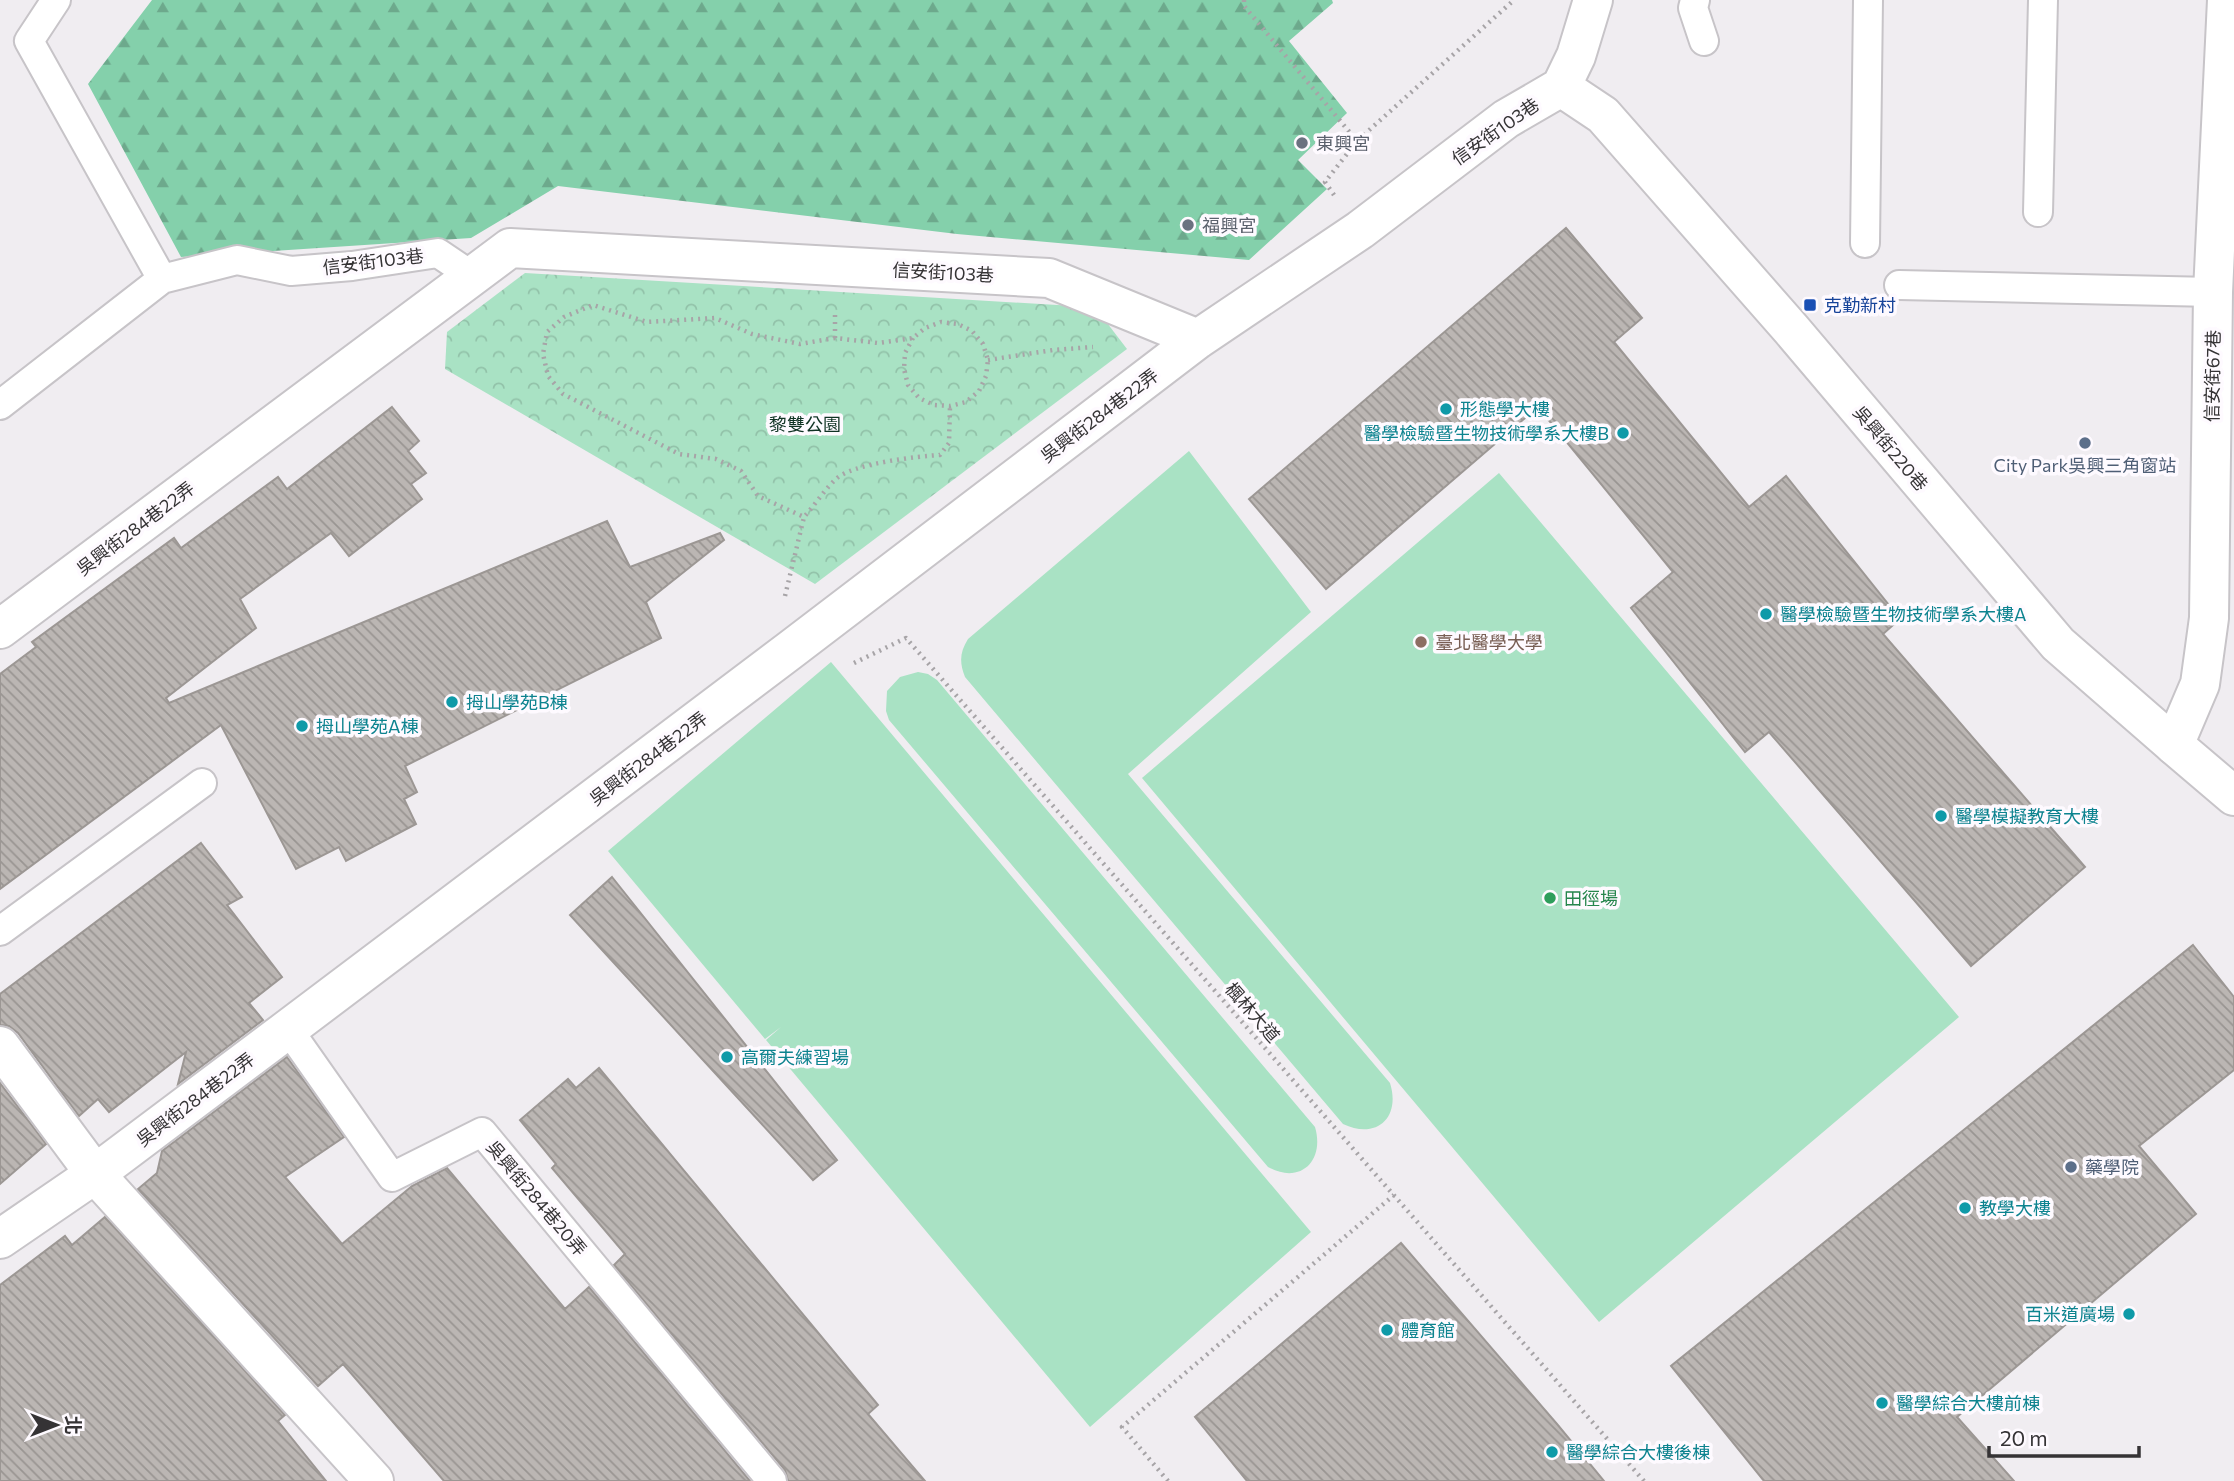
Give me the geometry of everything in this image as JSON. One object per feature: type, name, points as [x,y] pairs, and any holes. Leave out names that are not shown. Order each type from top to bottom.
[{"type":"street","points":[[1561,87],[1576,56],[1593,0]]},
{"type":"street","name":"信安街67巷","points":[[2174,745],[2200,684],[2209,618],[2213,292],[2227,0]]},
{"type":"street","name":"信安街103巷","points":[[472,276],[510,248],[1049,278],[1198,339],[1360,230],[1506,119],[1561,87]]},
{"type":"street","name":"吳興街220巷","points":[[1561,87],[1603,115],[1791,329],[2058,644],[2234,796]]},
{"type":"street","name":"吳興街284巷22弄","points":[[0,629],[472,276]]},
{"type":"street","name":"吳興街284巷22弄","points":[[0,1239],[95,1174],[1198,339]]},
{"type":"street","points":[[0,1046],[95,1174],[374,1481]]},
{"type":"lane","points":[[56,0],[29,41],[162,279]]},
{"type":"lane","points":[[1695,0],[1693,8],[1704,41]]},
{"type":"lane","points":[[1865,243],[1868,0]]},
{"type":"lane","points":[[2038,212],[2043,0]]},
{"type":"lane","name":"信安街103巷","points":[[0,405],[162,279],[237,260],[291,271],[352,266],[438,253],[472,276]]},
{"type":"lane","points":[[1899,285],[2213,292]]},
{"type":"lane","points":[[0,931],[202,783]]},
{"type":"lane","name":"吳興街284巷20弄","points":[[288,1029],[392,1177],[482,1132],[772,1481]]},
{"type":"path","points":[[1244,0],[1244,6],[1357,141]]},
{"type":"path","points":[[1360,230],[1325,182],[1357,141],[1514,0]]},
{"type":"path","points":[[804,517],[758,496],[741,471],[716,459],[679,454],[563,394],[548,376],[543,354],[547,332],[564,317],[593,305],[647,321],[715,318],[752,334],[800,344],[835,338],[878,343],[913,338]]},
{"type":"path","points":[[941,322],[958,324],[972,331],[983,344],[988,360],[986,376],[979,391],[966,402],[950,406],[934,405],[919,398],[908,385],[904,369],[905,353],[913,338],[925,328],[941,322]]},
{"type":"path","points":[[782,608],[804,517],[837,477],[855,470],[917,456],[940,455],[948,443],[950,406]]},
{"type":"path","name":"楓林大道","points":[[849,665],[906,638],[1644,1481]]},
{"type":"path","points":[[1168,1481],[1122,1427],[1394,1195]]},
{"type":"green space","points":[[152,0],[1332,0],[1333,3],[1289,41],[1347,113],[1298,160],[1327,189],[1249,260],[957,234],[558,186],[471,238],[181,257],[88,84]]},
{"type":"green space","name":"黎雙公園","points":[[525,273],[1074,306],[1104,319],[1127,349],[815,584],[445,369],[447,332]]},
{"type":"green space","points":[[1189,451],[1311,612],[1128,774],[1390,1083],[1392,1106],[1389,1116],[1375,1127],[1355,1128],[1343,1124],[963,672],[961,657],[968,639]]},
{"type":"green space","name":"田徑場","points":[[1499,473],[1959,1017],[1599,1322],[1142,778]]},
{"type":"green space","points":[[831,662],[1311,1232],[1090,1427],[766,1040],[781,1027],[765,1039],[608,851]]},
{"type":"green space","points":[[918,672],[937,680],[1315,1127],[1316,1150],[1307,1166],[1290,1173],[1268,1167],[889,720],[886,711],[887,691],[900,677]]},
{"type":"building","points":[[1566,228],[1642,318],[1614,342],[1749,507],[1786,476],[1900,619],[1883,634],[2085,867],[1971,966],[1769,732],[1745,752],[1631,608],[1673,572],[1538,407],[1326,589],[1249,499]]},
{"type":"building","points":[[392,407],[419,441],[408,451],[426,473],[411,484],[422,499],[349,556],[331,533],[240,599],[256,628],[166,698],[169,703],[607,521],[630,567],[720,533],[724,540],[646,602],[661,638],[405,766],[417,792],[404,799],[416,824],[346,861],[339,847],[296,869],[221,725],[0,889],[0,674],[36,647],[32,642],[174,538],[181,548],[278,477],[287,489]]},
{"type":"building","points":[[201,843],[242,897],[227,905],[282,977],[249,1003],[263,1020],[178,1084],[186,1052],[109,1112],[98,1099],[79,1116],[18,1033],[9,1026],[0,1025],[0,994]]},
{"type":"building","name":"高爾夫練習場","points":[[612,877],[837,1160],[813,1180],[570,915]]},
{"type":"building","name":"教學大樓","points":[[2193,945],[2234,997],[2234,1070],[2139,1146],[2196,1214],[1957,1417],[2014,1481],[1764,1481],[1671,1366]]},
{"type":"building","points":[[287,1057],[344,1137],[285,1177],[342,1244],[412,1186],[447,1168],[565,1309],[589,1287],[750,1481],[444,1481],[343,1364],[318,1386],[138,1189],[157,1173],[162,1151]]},
{"type":"building","points":[[599,1068],[878,1405],[868,1414],[925,1481],[788,1481],[785,1470],[614,1265],[625,1254],[552,1168],[556,1164],[520,1120],[568,1079],[576,1088]]},
{"type":"building","points":[[0,1083],[46,1144],[0,1184]]},
{"type":"building","points":[[105,1217],[285,1415],[278,1421],[326,1481],[0,1481],[0,1285],[65,1236],[72,1245]]},
{"type":"building","name":"體育館","points":[[1401,1243],[1604,1481],[1247,1481],[1195,1417]]},
{"type":"place","name":"東興宮","points":[[1302,143]]},
{"type":"place","name":"福興宮","points":[[1188,225]]},
{"type":"place","name":"克勤新村","points":[[1810,305]]},
{"type":"place","name":"形態學大樓","points":[[1446,409]]},
{"type":"place","name":"醫學檢驗暨生物技術學系大樓B","points":[[1623,433]]},
{"type":"place","name":"City Park吳興三角窗站","points":[[2085,443]]},
{"type":"place","name":"醫學檢驗暨生物技術學系大樓A","points":[[1766,614]]},
{"type":"place","name":"臺北醫學大學","points":[[1421,642]]},
{"type":"place","name":"拇山學苑B棟","points":[[452,702]]},
{"type":"place","name":"拇山學苑A棟","points":[[302,726]]},
{"type":"place","name":"醫學模擬教育大樓","points":[[1941,816]]},
{"type":"place","name":"田徑場","points":[[1550,898]]},
{"type":"place","name":"高爾夫練習場","points":[[727,1057]]},
{"type":"place","name":"藥學院","points":[[2071,1167]]},
{"type":"place","name":"教學大樓","points":[[1965,1208]]},
{"type":"place","name":"百米道廣場","points":[[2129,1314]]},
{"type":"place","name":"體育館","points":[[1387,1330]]},
{"type":"place","name":"醫學綜合大樓前棟","points":[[1882,1403]]},
{"type":"place","name":"醫學綜合大樓後棟","points":[[1552,1452]]}]
